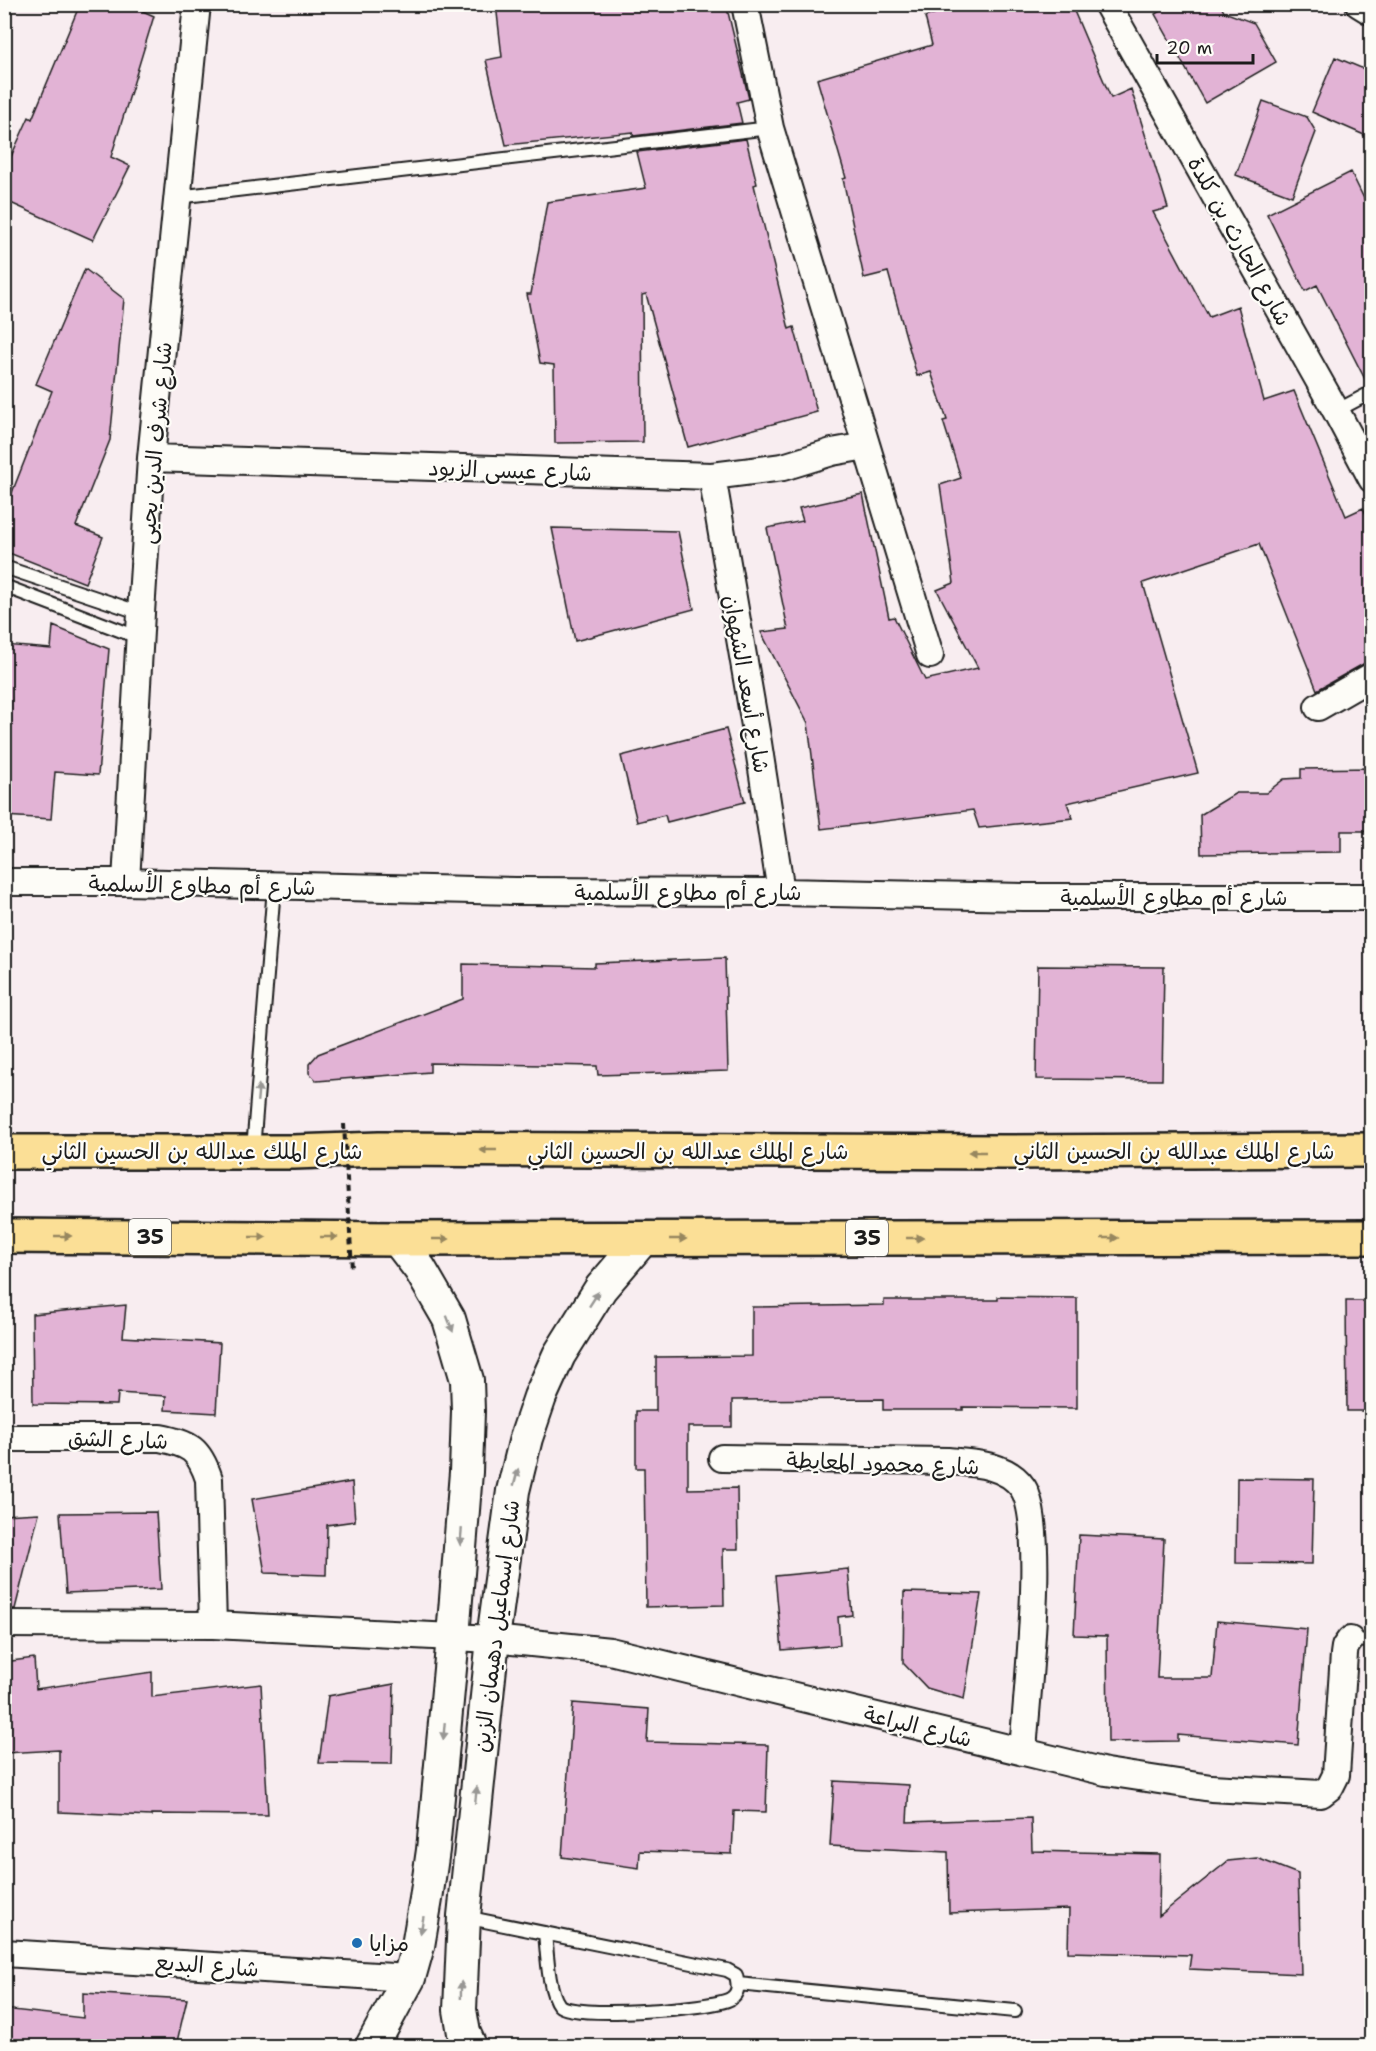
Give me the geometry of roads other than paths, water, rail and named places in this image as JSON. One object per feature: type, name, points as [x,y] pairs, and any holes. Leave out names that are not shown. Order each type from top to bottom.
[{"type":"highway","name":"شارع الملك عبدالله بن الحسين الثاني","points":[[4,1152],[253,1152],[379,1149],[1002,1152],[1371,1150]]},
{"type":"highway","name":"35","points":[[4,1236],[397,1239],[1371,1237]]},
{"type":"street","name":"شارع شرف الدين يحيى","points":[[126,882],[151,458],[197,4]]},
{"type":"street","points":[[745,4],[770,128],[930,655]]},
{"type":"street","name":"شارع الحارث بن كلدة","points":[[1107,4],[1336,411],[1371,479]]},
{"type":"street","points":[[1359,4],[1371,12]]},
{"type":"street","name":"شارع عيسى الزيود","points":[[151,458],[712,476],[783,466],[832,452],[866,446]]},
{"type":"street","name":"شارع أسعد الشهوان","points":[[712,476],[781,892]]},
{"type":"street","points":[[1318,707],[1371,676]]},
{"type":"street","name":"شارع أم مطاوع الأسلمية","points":[[4,882],[1024,897],[1371,897]]},
{"type":"street","name":"شارع إسماعيل دهيمان الزبن","points":[[372,2046],[409,1978],[418,1946],[433,1850],[453,1637],[466,1472],[468,1411],[467,1380],[449,1318],[420,1269],[397,1239]]},
{"type":"street","name":"شارع إسماعيل دهيمان الزبن","points":[[470,2046],[464,2033],[460,2010],[464,1916],[493,1639],[513,1491],[526,1438],[540,1397],[559,1355],[601,1288],[643,1239]]},
{"type":"street","name":"شارع الشق","points":[[4,1438],[160,1438],[180,1442],[195,1450],[203,1462],[209,1479],[213,1625]]},
{"type":"street","name":"شارع محمود المعايطة","points":[[722,1458],[948,1461],[999,1469],[1023,1487],[1029,1503],[1034,1535],[1033,1604],[1023,1752]]},
{"type":"street","points":[[4,1624],[213,1625],[493,1639]]},
{"type":"street","name":"شارع البراعة","points":[[493,1639],[610,1651],[1106,1772],[1211,1788],[1321,1794],[1330,1787],[1336,1775],[1344,1654],[1346,1647],[1361,1640]]},
{"type":"street","name":"شارع البديع","points":[[4,1953],[409,1978]]},
{"type":"lane","points":[[177,196],[770,128]]},
{"type":"lane","points":[[1336,411],[1371,393]]},
{"type":"lane","points":[[4,567],[141,613]]},
{"type":"lane","points":[[4,586],[140,638]]},
{"type":"lane","points":[[253,1152],[274,887]]},
{"type":"lane","points":[[464,1916],[727,1970],[736,1975],[737,1991],[731,1999],[714,2004],[647,2011],[587,2012],[560,2007],[554,1997],[545,1933]]},
{"type":"lane","points":[[738,1984],[1015,2011]]},
{"type":"place","name":"مزايا","points":[[357,1943]]}]
